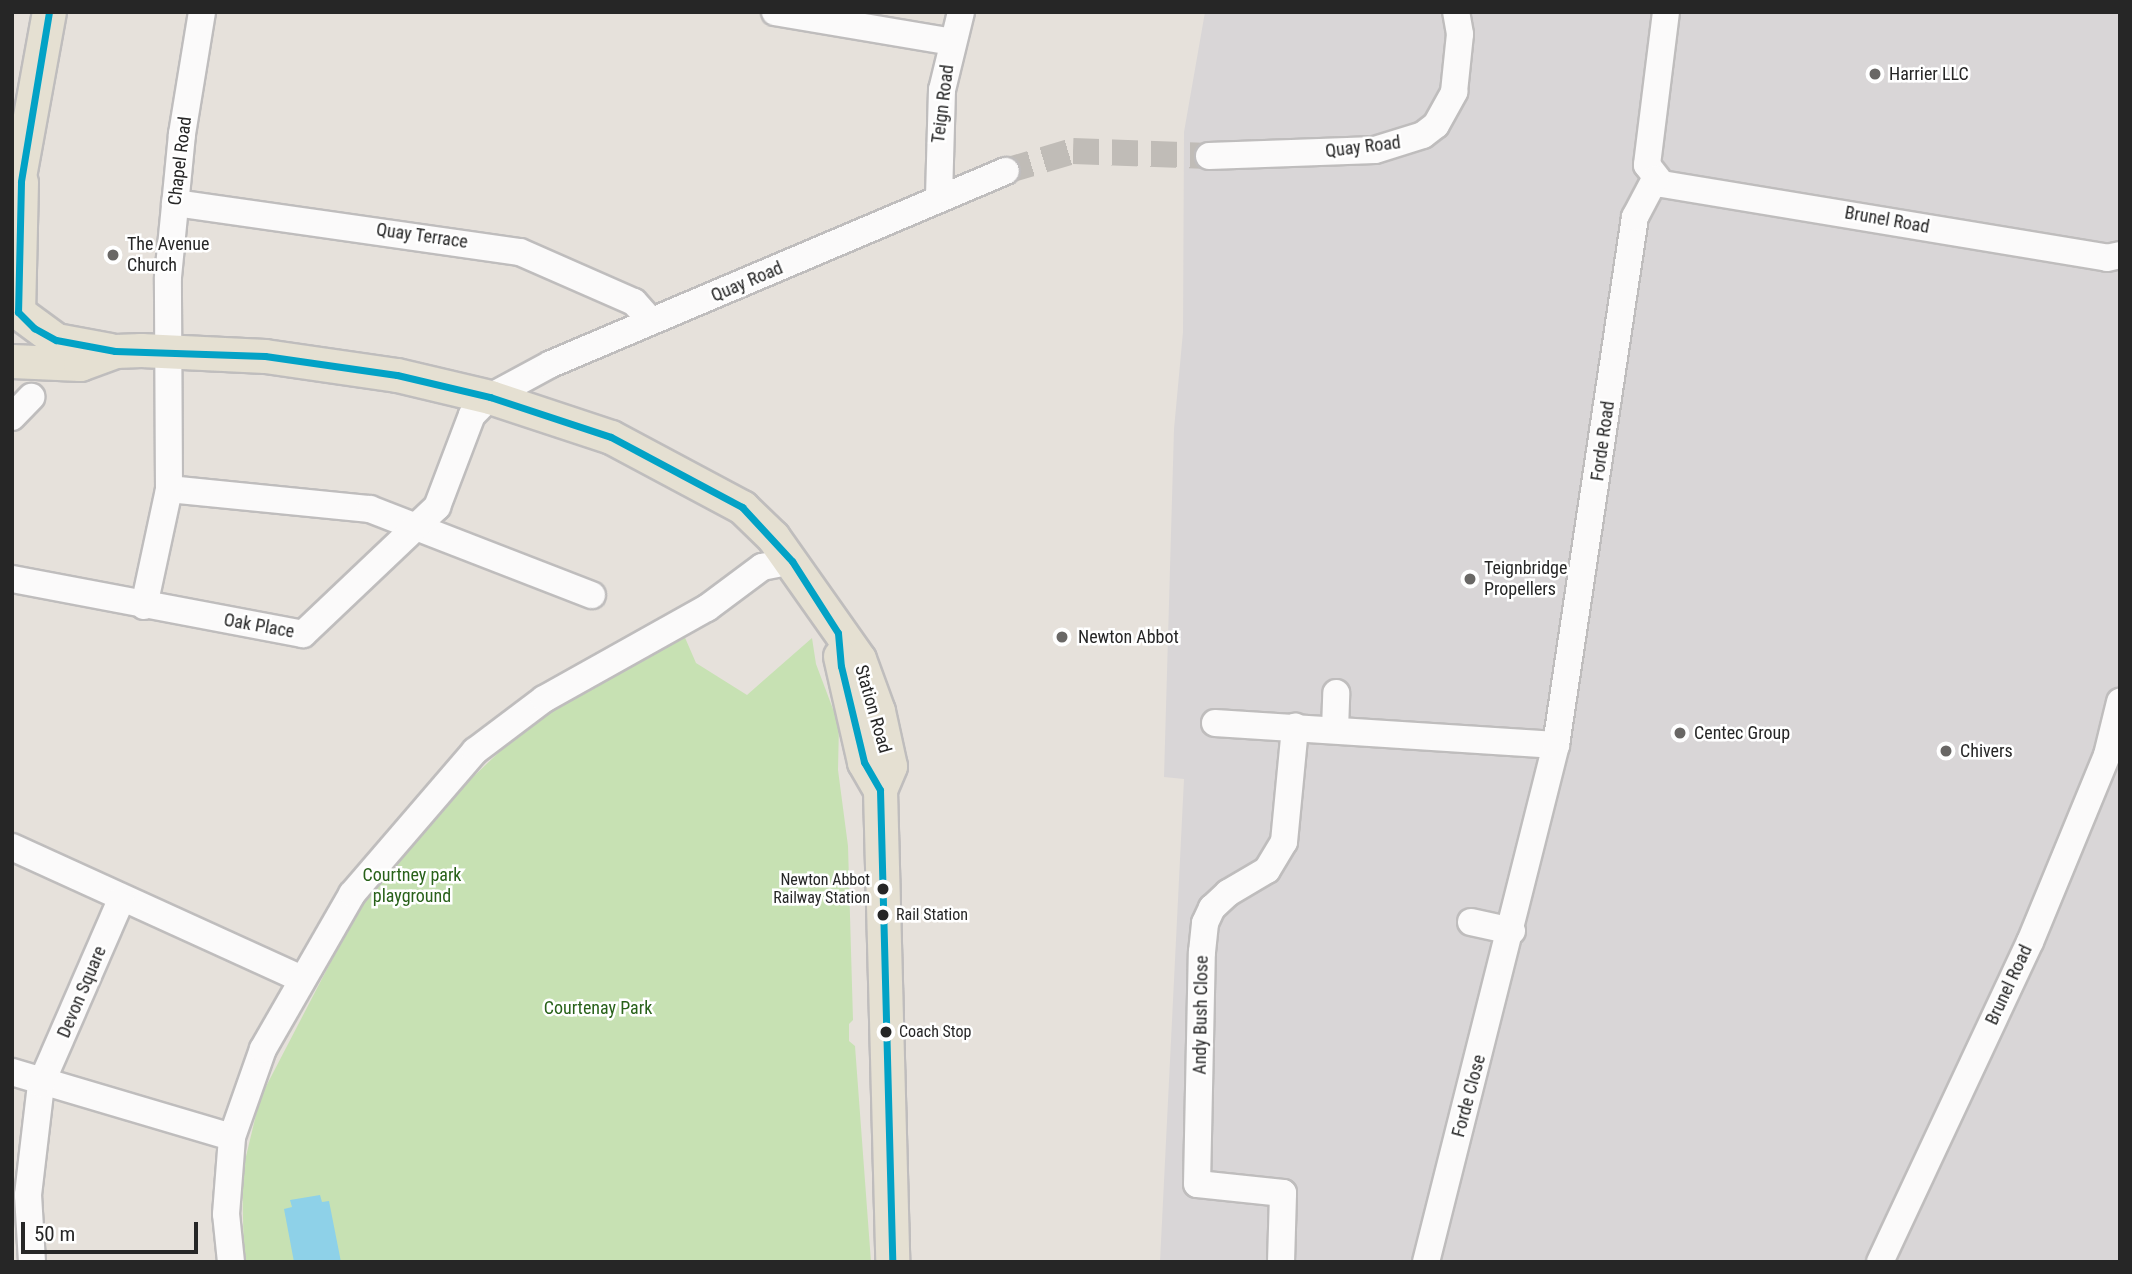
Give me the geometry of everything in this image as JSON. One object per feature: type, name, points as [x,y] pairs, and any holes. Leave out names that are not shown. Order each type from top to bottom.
[{"type":"main road","points":[[49,12],[18,179],[15,319],[56,340],[116,351]]},
{"type":"main road","points":[[12,362],[80,364],[116,351]]},
{"type":"main road","name":"Station Road","points":[[116,351],[265,356],[397,375],[490,397],[611,437],[742,508],[792,561],[838,633],[859,659],[878,711],[890,766],[880,790],[892,1262]]},
{"type":"street","name":"Chapel Road","points":[[168,352],[175,203],[202,12]]},
{"type":"street","points":[[775,12],[952,42]]},
{"type":"street","name":"Teign Road","points":[[939,197],[942,90],[961,12]]},
{"type":"street","name":"Quay Road","points":[[1209,156],[1375,150],[1423,135],[1436,125],[1454,92],[1460,34],[1456,12]]},
{"type":"street","points":[[1655,179],[1647,165],[1648,144],[1666,12]]},
{"type":"street","name":"Quay Road","points":[[490,397],[551,364],[939,197],[1006,171]]},
{"type":"street","name":"Brunel Road","points":[[1655,179],[1671,186],[2107,258],[2120,255]]},
{"type":"street","name":"Forde Road","points":[[1525,873],[1556,745],[1634,218],[1655,179]]},
{"type":"street","name":"Quay Terrace","points":[[175,203],[520,253],[634,302],[650,321]]},
{"type":"street","points":[[144,606],[169,489],[168,352]]},
{"type":"street","points":[[12,417],[31,397]]},
{"type":"street","name":"Oak Place","points":[[12,579],[303,634],[418,528],[437,507],[472,415],[490,397]]},
{"type":"street","points":[[169,489],[370,509],[592,595]]},
{"type":"street","points":[[231,1262],[226,1214],[232,1137],[264,1049],[352,894],[475,751],[544,699],[707,608],[762,567],[792,561]]},
{"type":"street","points":[[1335,730],[1336,693]]},
{"type":"street","name":"Brunel Road","points":[[1880,1262],[2081,823],[2107,755],[2120,702]]},
{"type":"street","points":[[1215,723],[1556,745]]},
{"type":"street","name":"Andy Bush Close","points":[[1281,1262],[1283,1193],[1197,1184],[1201,979],[1205,923],[1212,908],[1228,893],[1267,870],[1284,842],[1295,727]]},
{"type":"street","points":[[12,847],[121,900],[302,979]]},
{"type":"street","name":"Forde Close","points":[[1426,1262],[1525,873]]},
{"type":"street","name":"Devon Square","points":[[32,1262],[28,1195],[41,1084],[121,900]]},
{"type":"street","points":[[1471,922],[1512,931]]},
{"type":"street","points":[[12,1072],[41,1084],[232,1137]]},
{"type":"shaded area","points":[[1205,12],[2120,12],[2120,1262],[1160,1262],[1184,779],[1164,777],[1174,429],[1183,332],[1184,132]]},
{"type":"green space","name":"Courtenay Park","points":[[683,633],[696,663],[747,695],[812,638],[816,664],[839,725],[838,770],[848,846],[853,1020],[849,1024],[849,1041],[855,1046],[871,1262],[244,1262],[242,1173],[260,1098],[365,896],[427,821],[541,712]]},
{"type":"water","points":[[320,1195],[322,1202],[329,1201],[341,1262],[294,1262],[284,1209],[292,1207],[290,1200]]},
{"type":"tunnel","points":[[1006,171],[1073,151],[1209,156]]},
{"type":"transit line","points":[[49,12],[21,182],[18,312],[34,328],[56,340],[115,351],[265,356],[397,375],[490,397],[611,437],[742,507],[792,561],[838,633],[841,666],[864,762],[880,790],[892,1262]]},
{"type":"place","name":"Harrier LLC","points":[[1875,74]]},
{"type":"place","name":"The Avenue Church","points":[[113,255]]},
{"type":"place","name":"Teignbridge Propellers","points":[[1470,579]]},
{"type":"place","name":"Newton Abbot","points":[[1062,637]]},
{"type":"place","name":"Centec Group","points":[[1680,733]]},
{"type":"place","name":"Chivers","points":[[1946,751]]},
{"type":"place","name":"Newton Abbot Railway Station","points":[[883,889]]},
{"type":"place","name":"Rail Station","points":[[883,915]]},
{"type":"place","name":"Coach Stop","points":[[886,1032]]},
{"type":"park label","name":"Courtney park playground","points":[[412,886]]}]
